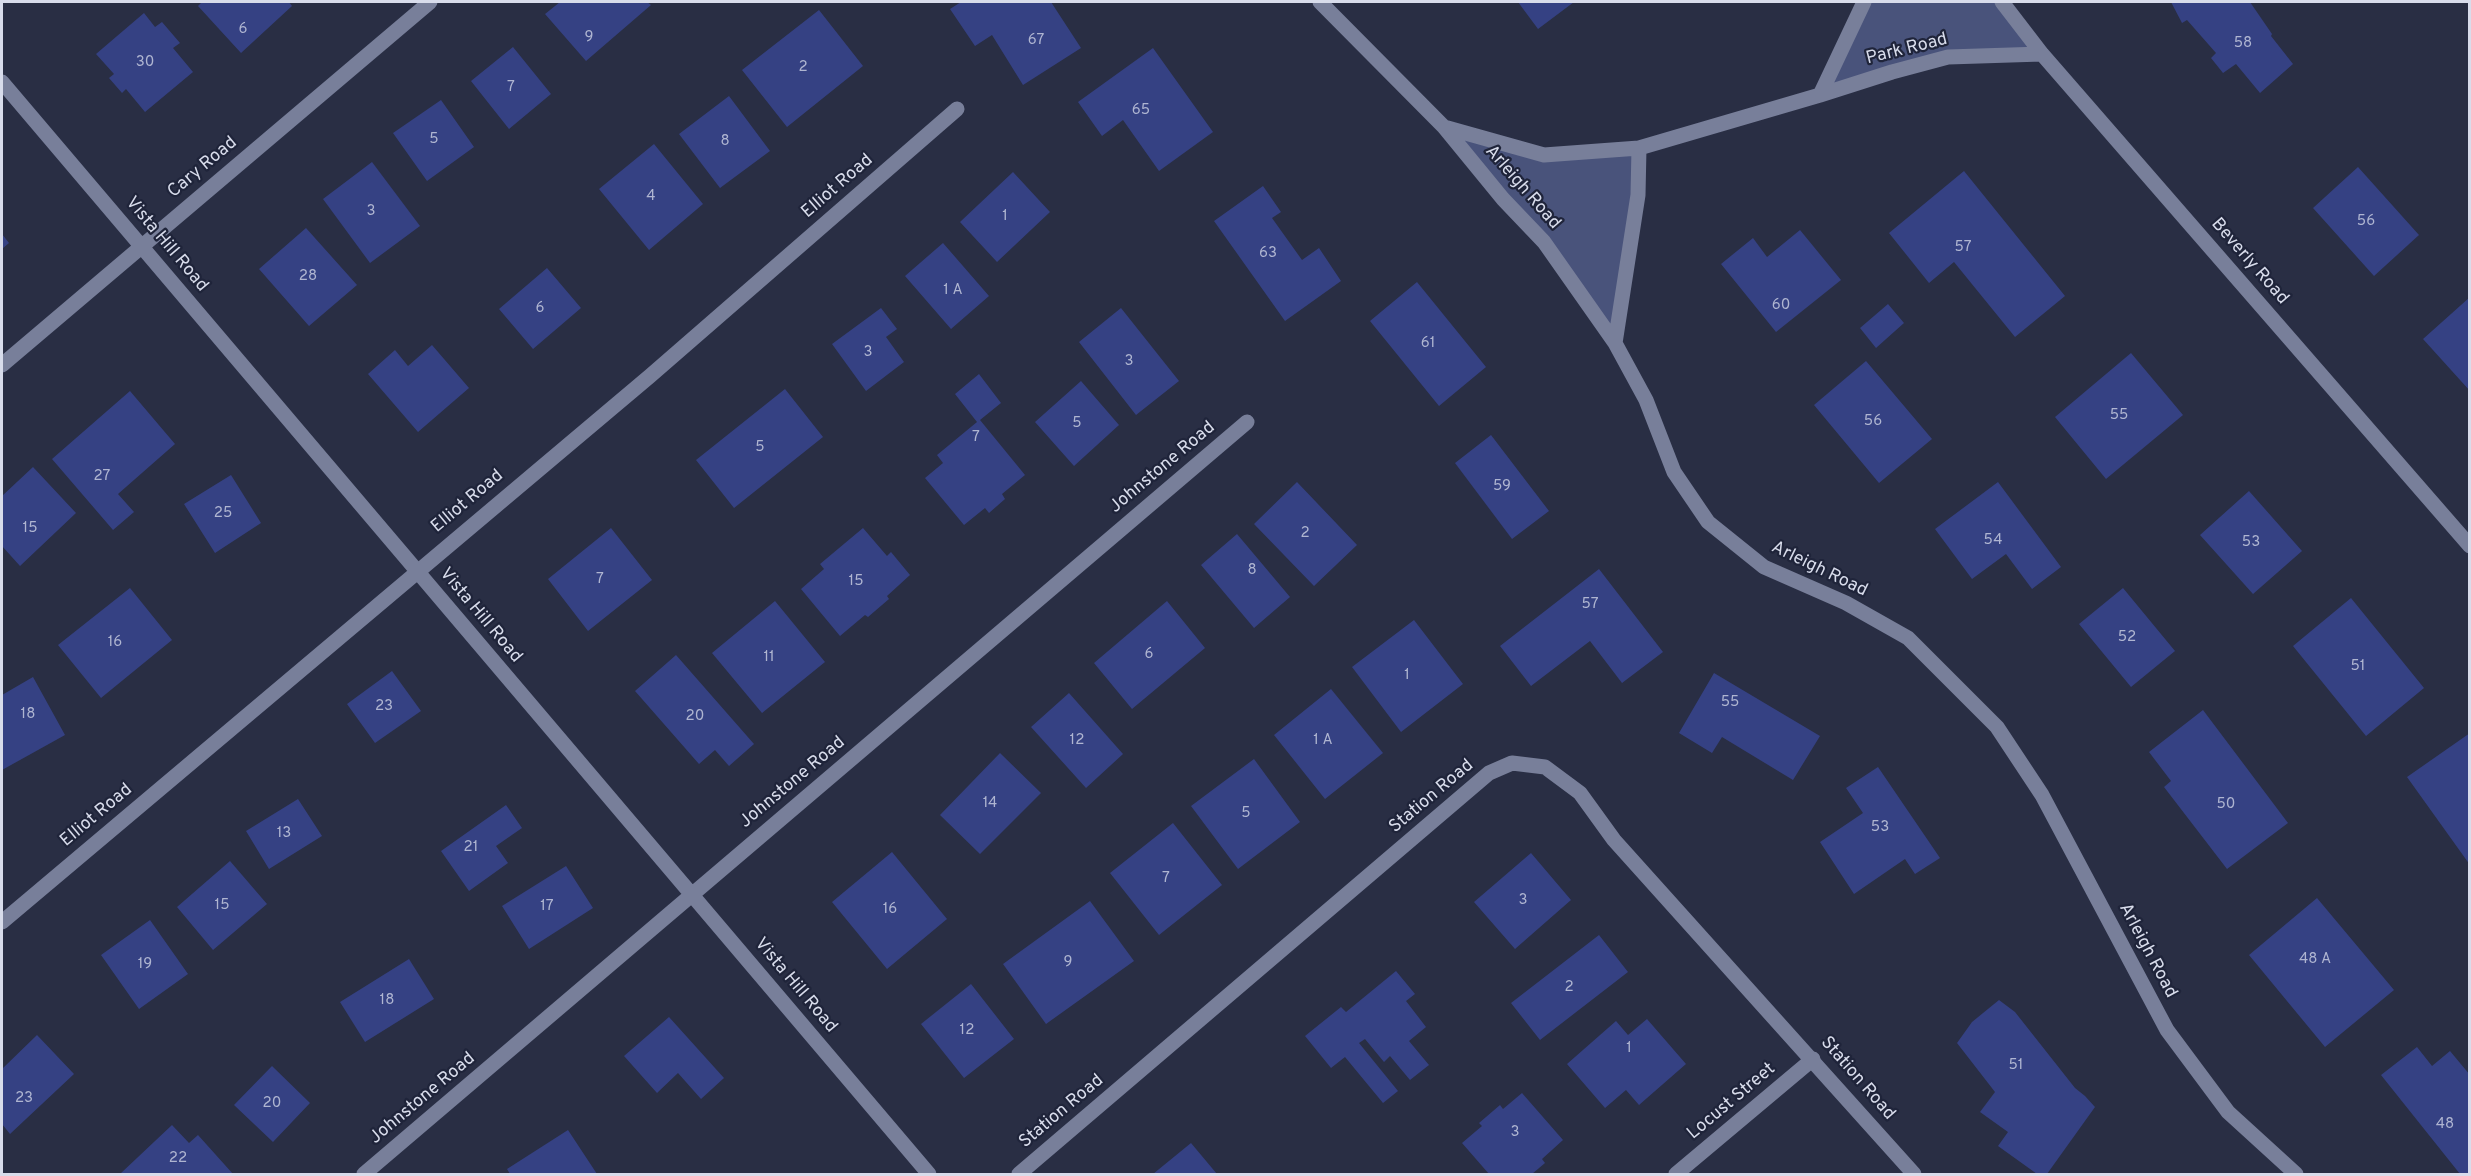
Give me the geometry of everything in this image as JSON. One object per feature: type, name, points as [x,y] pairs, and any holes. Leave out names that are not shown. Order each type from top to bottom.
[{"type":"street","name":"Cary Road","points":[[2,365],[430,2]]},
{"type":"street","name":"Arleigh Road","points":[[1320,2],[1444,127],[1503,199],[1544,242],[1616,343],[1646,400],[1674,472],[1708,522],[1764,567],[1846,603],[1908,638],[1997,727],[2042,795],[2167,1030],[2228,1112],[2296,1174]]},
{"type":"street","name":"Park Road","points":[[1820,95],[1864,2]]},
{"type":"street","name":"Beverly Road","points":[[2002,2],[2042,54],[2469,546]]},
{"type":"street","name":"Park Road","points":[[1444,127],[1544,155],[1639,148],[1948,57],[2042,54]]},
{"type":"street","name":"Vista Hill Road","points":[[2,82],[929,1174]]},
{"type":"street","name":"Elliot Road","points":[[2,921],[659,368],[957,109]]},
{"type":"street","points":[[1616,343],[1638,195],[1639,148]]},
{"type":"street","name":"Johnstone Road","points":[[364,1174],[1248,422]]},
{"type":"street","name":"Station Road","points":[[1019,1174],[1489,773],[1512,763],[1545,767],[1580,794],[1614,840],[1914,1174]]},
{"type":"street","name":"Locust Street","points":[[1677,1174],[1813,1059]]},
{"type":"shaded area","points":[[1864,2],[2002,2],[2042,54],[1948,57],[1820,95]]},
{"type":"shaded area","points":[[1444,127],[1544,155],[1639,148],[1615,343]]},
{"type":"building","points":[[202,2],[289,2],[292,6],[241,53],[198,6]]},
{"type":"building","points":[[560,2],[647,2],[651,5],[586,61],[545,14]]},
{"type":"building","points":[[961,2],[1051,2],[1081,48],[1023,85],[992,35],[975,46],[950,9]]},
{"type":"building","points":[[1518,2],[1574,2],[1538,29]]},
{"type":"building","points":[[2171,2],[2250,2],[2272,34],[2271,36],[2293,64],[2260,93],[2236,64],[2223,73],[2211,58],[2216,53],[2187,20],[2182,23]]},
{"type":"building","points":[[819,10],[863,66],[787,127],[742,70]]},
{"type":"building","points":[[144,13],[155,27],[162,22],[180,43],[173,48],[193,72],[145,112],[126,89],[122,93],[109,78],[114,74],[96,54]]},
{"type":"building","points":[[513,47],[551,94],[509,129],[471,81]]},
{"type":"building","points":[[1153,48],[1213,132],[1159,171],[1123,120],[1102,136],[1078,102]]},
{"type":"building","points":[[729,96],[770,151],[720,188],[679,134]]},
{"type":"building","points":[[441,100],[474,147],[427,181],[393,133]]},
{"type":"building","points":[[654,144],[703,204],[649,250],[599,189]]},
{"type":"building","points":[[372,162],[420,226],[370,263],[323,199]]},
{"type":"building","points":[[2358,167],[2419,235],[2374,276],[2313,208]]},
{"type":"building","points":[[1964,171],[2065,296],[2015,337],[1954,262],[1929,283],[1889,233]]},
{"type":"building","points":[[1013,172],[1050,212],[997,262],[960,222]]},
{"type":"building","points":[[1263,186],[1281,212],[1272,218],[1302,260],[1319,248],[1341,281],[1285,321],[1214,221]]},
{"type":"building","points":[[306,228],[357,285],[309,326],[259,269]]},
{"type":"building","points":[[1800,230],[1841,280],[1776,332],[1721,264],[1753,238],[1767,257]]},
{"type":"building","points":[[2,234],[9,243],[2,249]]},
{"type":"building","points":[[943,243],[989,296],[951,329],[905,276]]},
{"type":"building","points":[[547,268],[581,308],[533,349],[499,309]]},
{"type":"building","points":[[1417,282],[1486,367],[1439,406],[1370,321]]},
{"type":"building","points":[[2470,297],[2470,391],[2423,339]]},
{"type":"building","points":[[1888,304],[1904,323],[1876,348],[1860,328]]},
{"type":"building","points":[[881,308],[897,329],[886,337],[904,362],[866,391],[832,344]]},
{"type":"building","points":[[1121,308],[1179,381],[1136,415],[1079,342]]},
{"type":"building","points":[[432,345],[469,388],[418,432],[368,374],[395,350],[408,366]]},
{"type":"building","points":[[2131,353],[2183,415],[2106,479],[2055,417]]},
{"type":"building","points":[[1866,361],[1932,439],[1879,483],[1814,405]]},
{"type":"building","points":[[979,374],[1001,403],[980,420],[1025,475],[1002,494],[1005,499],[989,513],[985,508],[964,525],[925,478],[943,463],[937,455],[977,422],[955,394]]},
{"type":"building","points":[[1081,381],[1119,425],[1074,466],[1035,422]]},
{"type":"building","points":[[785,389],[823,437],[734,508],[696,460]]},
{"type":"building","points":[[130,391],[175,444],[118,494],[134,512],[113,530],[52,459]]},
{"type":"building","points":[[1491,435],[1549,511],[1512,539],[1455,463]]},
{"type":"building","points":[[33,467],[76,513],[20,566],[2,546],[2,496]]},
{"type":"building","points":[[231,475],[261,523],[215,553],[184,504]]},
{"type":"building","points":[[1297,482],[1357,545],[1314,586],[1254,524]]},
{"type":"building","points":[[1998,482],[2061,567],[2032,589],[2006,554],[1972,579],[1935,529]]},
{"type":"building","points":[[2249,491],[2302,551],[2253,594],[2200,535]]},
{"type":"building","points":[[611,528],[652,580],[588,631],[548,579]]},
{"type":"building","points":[[863,528],[887,556],[891,552],[910,575],[887,596],[889,599],[840,636],[801,589],[824,569],[820,564]]},
{"type":"building","points":[[1237,534],[1290,597],[1254,628],[1201,565]]},
{"type":"building","points":[[1599,569],[1663,652],[1622,683],[1590,641],[1531,686],[1500,646]]},
{"type":"building","points":[[130,588],[172,640],[101,698],[58,645]]},
{"type":"building","points":[[2123,588],[2175,651],[2131,687],[2079,624]]},
{"type":"building","points":[[2351,598],[2424,688],[2366,736],[2293,646]]},
{"type":"building","points":[[775,601],[825,662],[762,713],[712,653]]},
{"type":"building","points":[[1167,601],[1205,648],[1132,709],[1094,663]]},
{"type":"building","points":[[1414,620],[1463,684],[1401,732],[1352,667]]},
{"type":"building","points":[[676,655],[754,744],[729,766],[715,750],[699,764],[635,691]]},
{"type":"building","points":[[392,671],[421,711],[375,743],[347,704]]},
{"type":"building","points":[[1714,673],[1820,736],[1793,780],[1722,737],[1712,753],[1679,733]]},
{"type":"building","points":[[33,677],[65,735],[2,770],[2,695]]},
{"type":"building","points":[[1331,689],[1383,753],[1325,799],[1274,735]]},
{"type":"building","points":[[1069,693],[1123,754],[1086,788],[1031,727]]},
{"type":"building","points":[[2203,710],[2288,823],[2227,869],[2164,787],[2171,781],[2149,752]]},
{"type":"building","points":[[2470,733],[2470,865],[2407,777]]},
{"type":"building","points":[[1000,753],[1041,793],[980,854],[940,815]]},
{"type":"building","points":[[1254,759],[1300,822],[1238,869],[1191,806]]},
{"type":"building","points":[[1878,767],[1940,858],[1915,874],[1905,859],[1854,894],[1820,842],[1863,813],[1846,788]]},
{"type":"building","points":[[298,799],[322,836],[269,869],[246,831]]},
{"type":"building","points":[[506,805],[522,828],[496,846],[508,863],[469,891],[441,851]]},
{"type":"building","points":[[1173,823],[1222,885],[1159,935],[1110,873]]},
{"type":"building","points":[[892,852],[947,919],[887,969],[832,902]]},
{"type":"building","points":[[1531,853],[1571,900],[1515,949],[1474,902]]},
{"type":"building","points":[[230,861],[267,904],[213,950],[177,907]]},
{"type":"building","points":[[566,866],[593,908],[529,949],[502,906]]},
{"type":"building","points":[[2317,898],[2394,990],[2325,1047],[2249,955]]},
{"type":"building","points":[[1090,901],[1134,961],[1046,1024],[1003,964]]},
{"type":"building","points":[[150,920],[188,974],[139,1009],[101,955]]},
{"type":"building","points":[[1599,935],[1628,972],[1540,1040],[1511,1003]]},
{"type":"building","points":[[409,959],[434,999],[365,1042],[340,1002]]},
{"type":"building","points":[[1396,971],[1415,994],[1406,1001],[1426,1027],[1409,1041],[1429,1065],[1410,1080],[1390,1056],[1384,1062],[1365,1039],[1359,1043],[1398,1091],[1383,1103],[1345,1057],[1331,1068],[1305,1036],[1341,1007],[1346,1012]]},
{"type":"building","points":[[971,984],[1014,1039],[964,1078],[921,1024]]},
{"type":"building","points":[[1999,1000],[2015,1012],[2075,1088],[2095,1107],[2047,1174],[2037,1174],[1998,1146],[2008,1132],[1980,1112],[1995,1092],[1957,1043],[1972,1022]]},
{"type":"building","points":[[669,1017],[724,1078],[701,1099],[678,1073],[657,1093],[624,1056]]},
{"type":"building","points":[[1647,1019],[1686,1064],[1639,1105],[1626,1090],[1605,1108],[1567,1064],[1616,1021],[1628,1035]]},
{"type":"building","points":[[37,1035],[74,1074],[10,1134],[2,1124],[2,1069]]},
{"type":"building","points":[[2417,1047],[2432,1066],[2450,1051],[2470,1075],[2470,1174],[2460,1174],[2381,1075]]},
{"type":"building","points":[[272,1066],[310,1103],[273,1142],[234,1105]]},
{"type":"building","points":[[1522,1093],[1563,1140],[1542,1159],[1545,1163],[1532,1174],[1489,1174],[1462,1143],[1482,1126],[1479,1123],[1500,1105],[1503,1109]]},
{"type":"building","points":[[172,1125],[189,1143],[198,1135],[233,1174],[120,1174]]},
{"type":"building","points":[[568,1130],[597,1174],[510,1174],[507,1169]]},
{"type":"building","points":[[1191,1143],[1217,1174],[1153,1174]]}]
